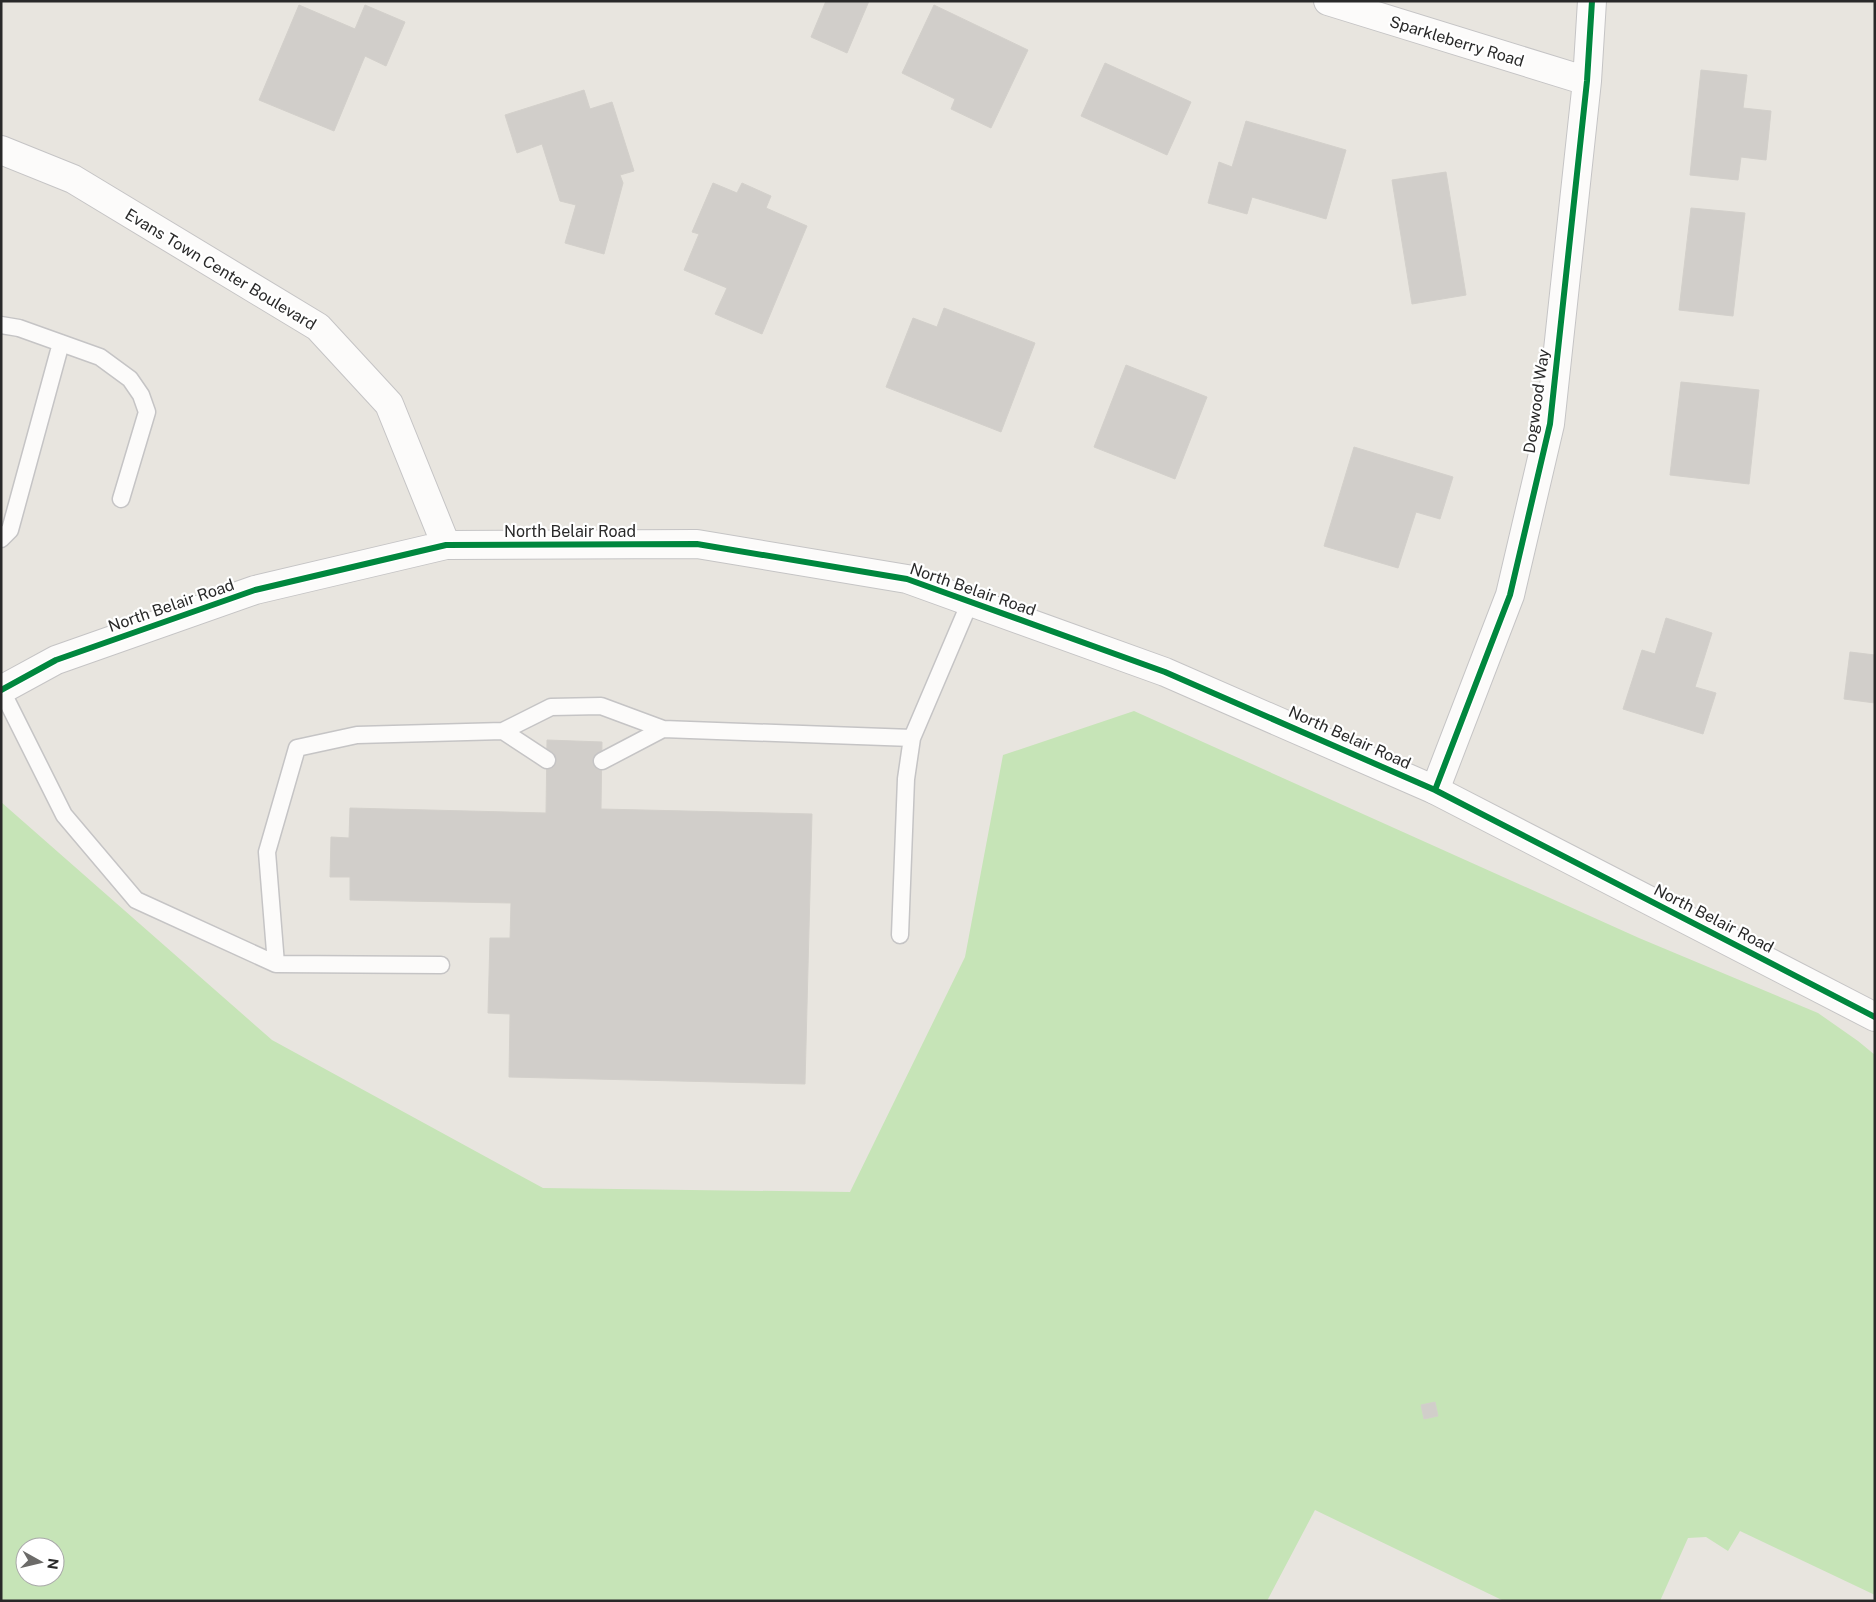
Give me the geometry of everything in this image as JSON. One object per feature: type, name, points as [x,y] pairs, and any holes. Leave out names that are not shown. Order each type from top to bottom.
[{"type":"street","name":"Sparkleberry Road","points":[[1328,1],[1586,81]]},
{"type":"street","name":"Dogwood Way","points":[[1435,790],[1510,595],[1550,424],[1586,81],[1592,1]]},
{"type":"street","name":"Evans Town Center Boulevard","points":[[1,150],[73,179],[318,326],[389,404],[446,545]]},
{"type":"street","name":"North Belair Road","points":[[1,689],[56,660],[255,590],[446,545],[697,544],[907,579],[1165,672],[1435,790],[1875,1017]]},
{"type":"lane","points":[[1,325],[20,328],[100,357],[130,379],[141,394],[147,412],[121,499]]},
{"type":"lane","points":[[1,539],[10,530],[61,343]]},
{"type":"lane","points":[[900,935],[906,779],[912,738],[970,602]]},
{"type":"lane","points":[[1,689],[64,815],[136,900],[276,964],[441,966]]},
{"type":"lane","points":[[276,964],[267,852],[297,748],[357,735],[503,731],[551,706],[601,706],[663,729],[912,738]]},
{"type":"lane","points":[[602,761],[663,729]]},
{"type":"lane","points":[[503,731],[547,760]]},
{"type":"green space","points":[[1134,711],[1639,938],[1818,1013],[1858,1041],[1875,1055],[1875,1595],[1740,1531],[1728,1551],[1706,1537],[1688,1538],[1660,1601],[1504,1601],[1315,1510],[1267,1601],[1,1601],[1,802],[272,1040],[543,1188],[850,1192],[965,957],[1003,755]]},
{"type":"building","points":[[826,1],[869,1],[847,53],[811,37]]},
{"type":"building","points":[[299,5],[355,29],[365,5],[405,22],[386,66],[365,56],[334,131],[259,100]]},
{"type":"building","points":[[934,5],[1028,50],[991,128],[951,109],[955,99],[902,73]]},
{"type":"building","points":[[1105,63],[1191,102],[1167,155],[1081,116]]},
{"type":"building","points":[[1701,70],[1747,75],[1743,108],[1771,111],[1766,160],[1741,157],[1738,180],[1690,175]]},
{"type":"building","points":[[584,90],[590,109],[612,102],[634,171],[620,175],[623,183],[604,254],[565,243],[576,205],[560,201],[542,144],[517,153],[505,115]]},
{"type":"building","points":[[1246,121],[1346,150],[1326,219],[1252,197],[1247,214],[1208,203],[1219,162],[1232,167]]},
{"type":"building","points":[[1446,172],[1466,295],[1412,304],[1392,180]]},
{"type":"building","points":[[713,183],[737,193],[742,183],[771,196],[766,208],[807,226],[762,334],[715,314],[727,288],[684,270],[699,234],[692,232]]},
{"type":"building","points":[[1691,208],[1745,213],[1733,316],[1679,310]]},
{"type":"building","points":[[944,308],[1035,343],[1001,432],[886,387],[913,318],[937,327]]},
{"type":"building","points":[[1126,365],[1207,397],[1175,479],[1094,447]]},
{"type":"building","points":[[1681,382],[1759,390],[1749,484],[1670,475]]},
{"type":"building","points":[[1354,447],[1453,477],[1440,519],[1416,512],[1398,568],[1324,546]]},
{"type":"building","points":[[1666,618],[1712,633],[1695,687],[1716,693],[1703,734],[1623,709],[1642,650],[1655,654]]},
{"type":"building","points":[[1850,652],[1875,655],[1875,703],[1844,699]]},
{"type":"building","points":[[547,740],[602,742],[601,809],[812,814],[805,1084],[509,1077],[510,1014],[488,1013],[490,938],[510,938],[511,903],[350,900],[350,877],[330,877],[331,837],[349,838],[350,808],[546,813]]},
{"type":"building","points":[[1435,1402],[1438,1416],[1424,1419],[1421,1405]]},
{"type":"cycle path","points":[[1435,790],[1510,595],[1550,424],[1587,81],[1592,1]]},
{"type":"cycle path","points":[[1,690],[56,660],[255,590],[446,545],[697,544],[907,579],[1165,672],[1435,790],[1875,1017]]}]
